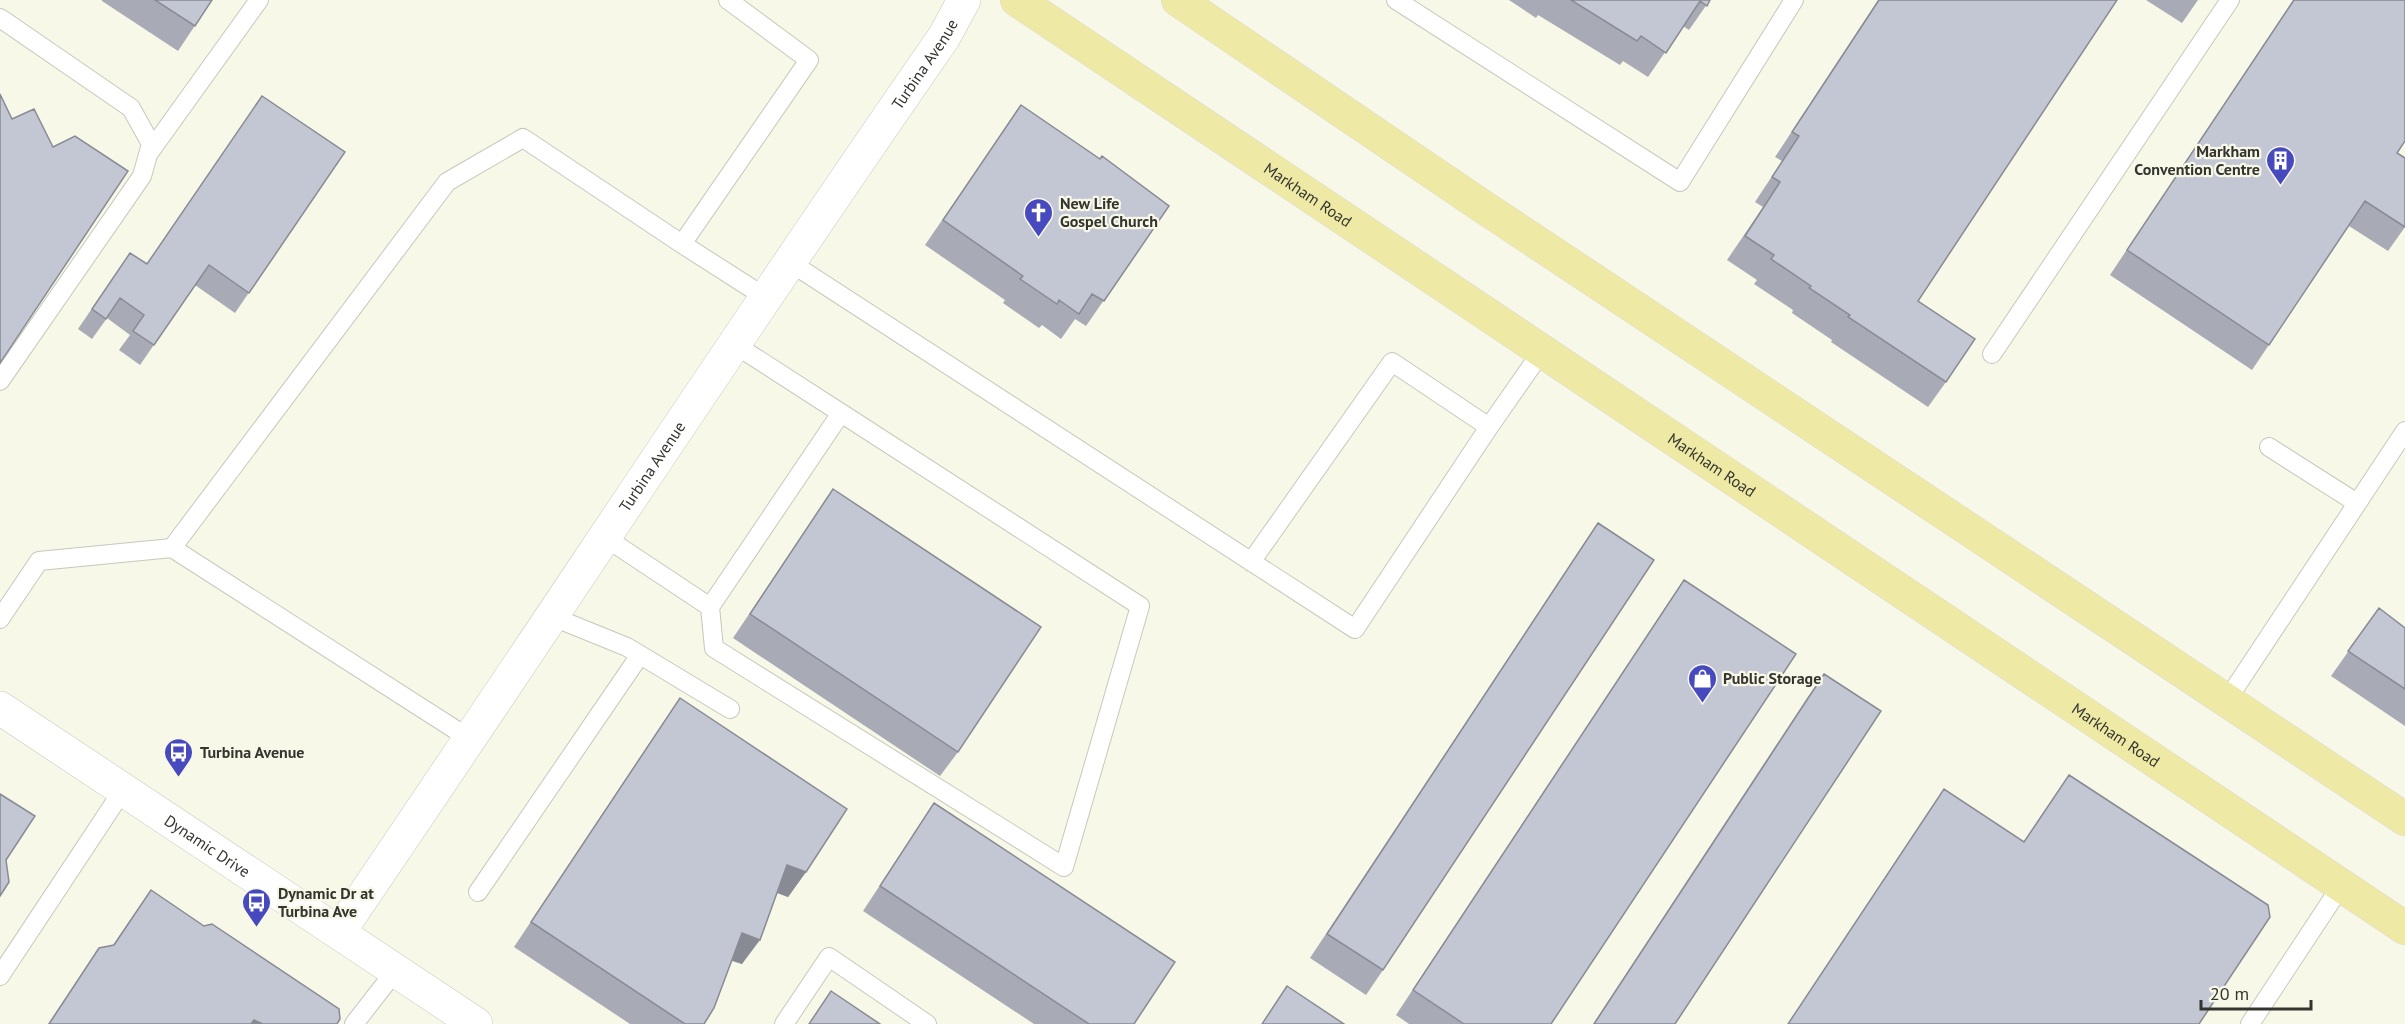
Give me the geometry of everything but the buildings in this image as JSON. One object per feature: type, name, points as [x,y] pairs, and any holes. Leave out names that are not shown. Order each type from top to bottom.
[{"type":"main road","name":"Markham Road","points":[[1017,0],[2405,928]]},
{"type":"main road","points":[[1178,0],[1479,204],[2405,819]]},
{"type":"street","name":"Turbina Avenue","points":[[339,932],[606,538],[788,261],[944,37],[964,0]]},
{"type":"street","name":"Dynamic Drive","points":[[0,708],[476,1024]]},
{"type":"lane","points":[[148,153],[259,0]]},
{"type":"lane","points":[[682,244],[809,60],[728,0]]},
{"type":"lane","points":[[1395,0],[1680,182],[1794,0]]},
{"type":"lane","points":[[1992,354],[2230,0]]},
{"type":"lane","points":[[0,18],[131,108],[151,144],[142,176],[0,381]]},
{"type":"lane","points":[[172,548],[447,182],[523,138],[765,297]]},
{"type":"lane","points":[[788,261],[1355,629],[1488,427],[1542,351]]},
{"type":"lane","points":[[734,344],[841,413],[1140,606],[1064,867],[714,648],[710,607],[841,413]]},
{"type":"lane","points":[[1251,562],[1392,362],[1488,427]]},
{"type":"lane","points":[[2227,700],[2405,431]]},
{"type":"lane","points":[[2269,447],[2357,503]]},
{"type":"lane","points":[[606,538],[710,607]]},
{"type":"lane","points":[[0,619],[39,561],[172,548],[470,739]]},
{"type":"lane","points":[[553,617],[627,646],[730,709]]},
{"type":"lane","points":[[478,892],[640,655]]},
{"type":"lane","points":[[0,976],[123,790]]},
{"type":"lane","points":[[2250,1024],[2341,886]]},
{"type":"lane","points":[[784,1024],[829,957],[927,1024]]},
{"type":"lane","points":[[354,1024],[396,969]]},
{"type":"place","name":"Markham Convention Centre","points":[[2281,186]]},
{"type":"place","name":"New Life Gospel Church","points":[[1039,238]]},
{"type":"place","name":"Public Storage","points":[[1702,704]]},
{"type":"place","name":"Turbina Avenue","points":[[179,778]]},
{"type":"place","name":"Dynamic Dr at Turbina Ave","points":[[257,928]]}]
